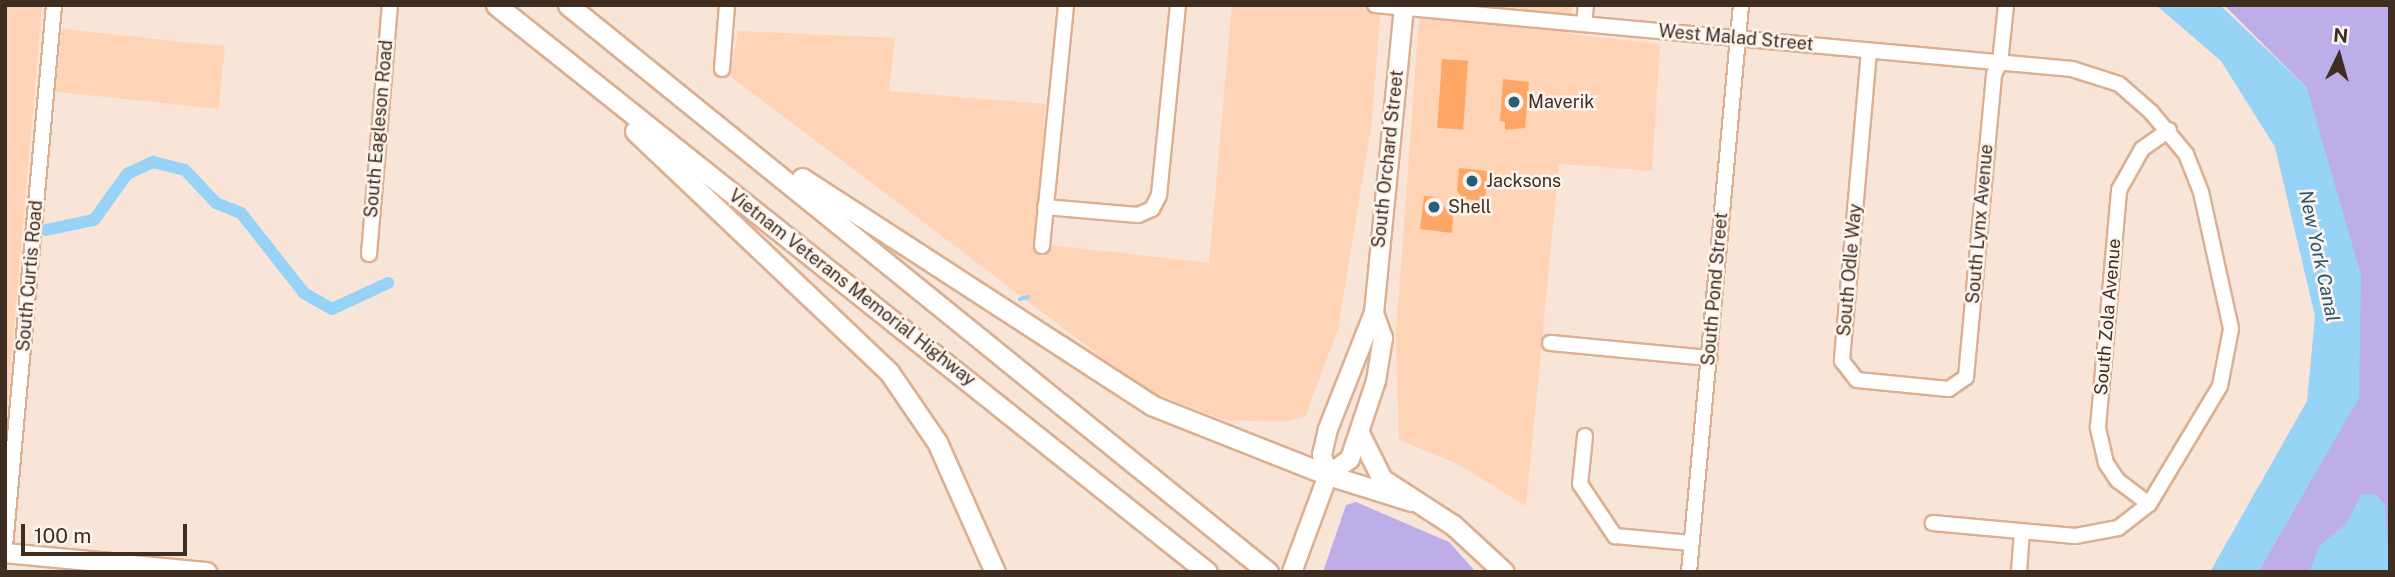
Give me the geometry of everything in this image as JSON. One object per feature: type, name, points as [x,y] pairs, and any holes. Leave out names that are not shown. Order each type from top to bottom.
[{"type":"highway","name":"Vietnam Veterans Memorial Highway","points":[[496,5],[1207,572]]},
{"type":"highway","points":[[568,5],[1268,572]]},
{"type":"highway","points":[[532,35],[889,372],[937,442],[995,572]]},
{"type":"highway","points":[[699,110],[1151,405],[1328,475],[1411,501],[1453,524],[1504,572]]},
{"type":"highway","points":[[1360,435],[1370,463],[1411,501]]},
{"type":"main road","name":"South Orchard Street","points":[[1295,564],[1328,475],[1324,443],[1374,313],[1404,7]]},
{"type":"main road","name":"South Orchard Street","points":[[1328,475],[1345,466],[1360,435],[1383,338],[1374,313]]},
{"type":"main road","points":[[5,553],[207,572]]},
{"type":"street","name":"South Curtis Road","points":[[5,546],[54,5]]},
{"type":"street","name":"South Eagleson Road","points":[[369,254],[390,5]]},
{"type":"street","points":[[722,69],[727,5]]},
{"type":"street","points":[[1042,246],[1066,5]]},
{"type":"street","points":[[1045,207],[1138,215],[1152,209],[1159,195],[1178,5]]},
{"type":"street","name":"West Malad Street","points":[[1376,5],[2097,74],[2119,84],[2169,130]]},
{"type":"street","points":[[1584,24],[1586,5]]},
{"type":"street","name":"South Pond Street","points":[[1689,572],[1741,5]]},
{"type":"street","name":"South Lynx Avenue","points":[[1959,385],[1966,377],[1994,74],[2000,63],[2006,5]]},
{"type":"street","name":"South Odle Way","points":[[1869,51],[1842,361],[1857,380],[1949,389],[1959,385]]},
{"type":"street","points":[[1933,523],[2097,535],[2118,528],[2149,504],[2220,386],[2231,345],[2201,192],[2169,130]]},
{"type":"street","name":"South Zola Avenue","points":[[2149,504],[2118,481],[2106,463],[2098,427],[2119,190],[2142,149],[2169,130]]},
{"type":"street","points":[[1550,343],[1709,358]]},
{"type":"street","points":[[1585,436],[1580,484],[1615,536],[1691,543]]},
{"type":"street","points":[[2019,572],[2022,531]]},
{"type":"shaded area","points":[[5,5],[42,5],[5,433]]},
{"type":"shaded area","points":[[1232,5],[1381,5],[1372,120],[1338,329],[1305,417],[1283,422],[1224,420],[1144,389],[730,76],[738,31],[895,38],[889,91],[1046,104],[1034,243],[1209,263]]},
{"type":"shaded area","points":[[1420,5],[1572,5],[1570,34],[1660,44],[1652,171],[1559,164],[1526,506],[1458,464],[1399,440],[1396,334]]},
{"type":"shaded area","points":[[2224,5],[2390,5],[2390,572],[2258,572],[2358,398],[2307,88]]},
{"type":"shaded area","points":[[62,29],[225,46],[219,109],[55,92]]},
{"type":"shaded area","points":[[1356,502],[1449,542],[1476,572],[1323,572],[1346,505]]},
{"type":"water","name":"New York Canal","points":[[2156,5],[2220,5],[2307,88],[2361,275],[2359,398],[2258,572],[2210,572],[2307,401],[2315,316],[2275,147],[2221,61]]},
{"type":"water","points":[[2362,494],[2377,495],[2385,505],[2390,572],[2309,572],[2320,545],[2346,524]]},
{"type":"building","points":[[1442,59],[1468,61],[1463,130],[1437,128]]},
{"type":"building","name":"Maverik","points":[[1503,79],[1529,82],[1525,128],[1505,130],[1505,122],[1500,121]]},
{"type":"building","name":"Jacksons","points":[[1459,168],[1487,171],[1485,201],[1464,199],[1457,191]]},
{"type":"building","name":"Shell","points":[[1424,196],[1436,197],[1453,217],[1452,233],[1420,229]]},
{"type":"waterway","points":[[46,230],[94,220],[127,174],[153,162],[185,170],[216,203],[241,213],[304,293],[332,309],[388,283]]},
{"type":"waterway","points":[[1020,299],[1028,297]]},
{"type":"place","name":"Maverik","points":[[1514,102]]},
{"type":"place","name":"Jacksons","points":[[1472,181]]},
{"type":"place","name":"Shell","points":[[1434,207]]}]
